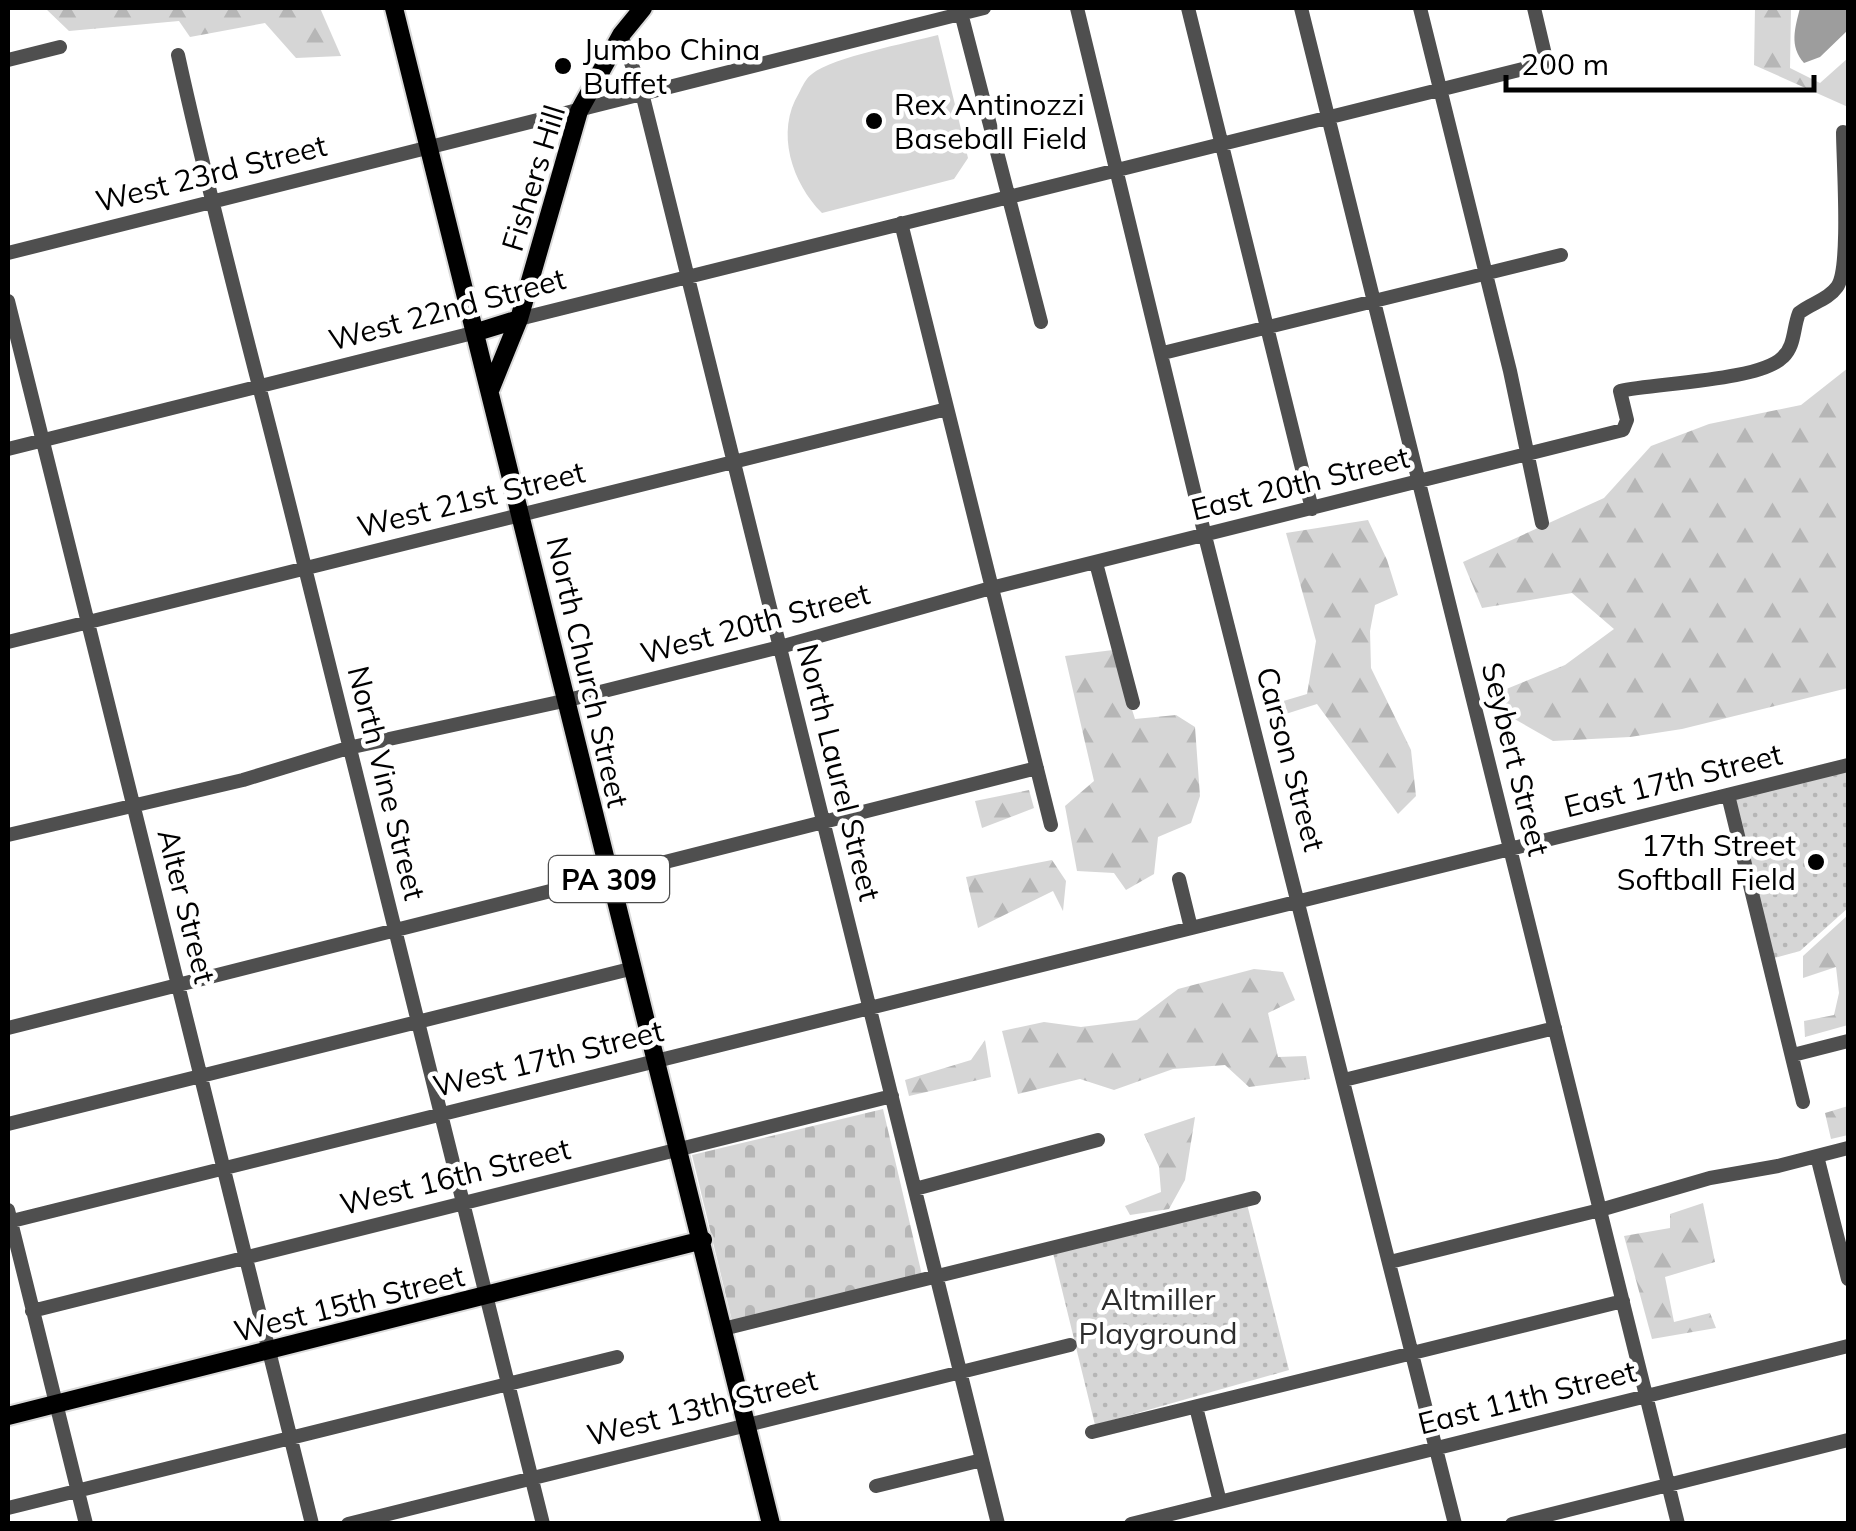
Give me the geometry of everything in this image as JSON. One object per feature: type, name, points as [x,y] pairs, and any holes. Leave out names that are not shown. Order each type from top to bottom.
[{"type":"main road","name":"North Church Street","points":[[394,8],[609,878],[703,1240],[766,1522]]},
{"type":"main road","name":"Fishers Hill","points":[[491,389],[519,319],[579,111],[622,35],[643,8]]},
{"type":"main road","name":"West 22nd Street","points":[[477,332],[519,319]]},
{"type":"main road","name":"West 15th Street","points":[[8,1416],[703,1240]]},
{"type":"street","name":"West 23rd Street","points":[[8,253],[984,8]]},
{"type":"street","name":"Carson Street","points":[[1077,8],[1205,536],[1455,1524]]},
{"type":"street","points":[[1188,8],[1312,509]]},
{"type":"street","name":"Seybert Street","points":[[1300,8],[1678,1524]]},
{"type":"street","points":[[1420,8],[1510,371],[1542,524]]},
{"type":"street","points":[[1440,90],[1548,63],[1534,8]]},
{"type":"street","points":[[961,13],[1041,322]]},
{"type":"street","name":"North Laurel Street","points":[[622,35],[642,94],[998,1524]]},
{"type":"street","points":[[8,60],[60,47]]},
{"type":"street","name":"North Vine Street","points":[[178,56],[210,202],[544,1524]]},
{"type":"street","name":"West 22nd Street","points":[[519,319],[1440,90]]},
{"type":"street","name":"East 20th Street","points":[[991,588],[1623,430],[1627,420],[1620,390],[1708,380],[1772,365],[1791,346],[1799,313],[1840,284],[1844,262],[1843,132]]},
{"type":"street","points":[[901,223],[1051,824]]},
{"type":"street","points":[[1163,353],[1561,255]]},
{"type":"street","name":"Alter Street","points":[[8,302],[312,1524]]},
{"type":"street","name":"West 22nd Street","points":[[8,448],[477,332]]},
{"type":"street","name":"West 21st Street","points":[[8,642],[947,409]]},
{"type":"street","points":[[1096,562],[1133,704]]},
{"type":"street","name":"West 20th Street","points":[[8,835],[243,780],[348,748],[568,700],[780,647],[991,588]]},
{"type":"street","name":"East 17th Street","points":[[1103,950],[1848,765]]},
{"type":"street","points":[[8,1028],[1037,768]]},
{"type":"street","points":[[1728,795],[1803,1102]]},
{"type":"street","points":[[1179,878],[1190,928]]},
{"type":"street","name":"West 17th Street","points":[[8,1218],[1103,950]]},
{"type":"street","points":[[8,1124],[634,968]]},
{"type":"street","points":[[1344,1080],[1555,1028]]},
{"type":"street","points":[[1793,1055],[1848,1041]]},
{"type":"street","name":"West 16th Street","points":[[32,1311],[892,1096]]},
{"type":"street","points":[[914,1190],[1098,1140]]},
{"type":"street","points":[[1390,1262],[1600,1210],[1710,1178],[1848,1148]]},
{"type":"street","points":[[1817,1156],[1848,1279]]},
{"type":"street","points":[[723,1329],[1254,1198]]},
{"type":"street","points":[[8,1218],[86,1524]]},
{"type":"street","points":[[1092,1432],[1623,1301]]},
{"type":"street","name":"West 13th Street","points":[[348,1524],[1070,1344]]},
{"type":"street","name":"East 11th Street","points":[[1131,1524],[1848,1346]]},
{"type":"street","points":[[8,1508],[617,1356]]},
{"type":"street","points":[[1196,1407],[1220,1502]]},
{"type":"street","points":[[1512,1524],[1848,1440]]},
{"type":"street","points":[[876,1486],[982,1460]]},
{"type":"green space","points":[[45,8],[320,8],[341,56],[296,58],[265,23],[190,37],[179,21],[69,31]]},
{"type":"green space","points":[[1755,8],[1791,8],[1790,68],[1820,83],[1848,58],[1848,107],[1754,65]]},
{"type":"green space","name":"Rex Antinozzi Baseball Field","points":[[938,35],[968,158],[954,179],[822,213],[795,172],[788,140],[792,108],[806,80],[836,62]]},
{"type":"green space","points":[[1848,368],[1848,688],[1682,729],[1630,737],[1553,741],[1511,717],[1499,692],[1565,665],[1614,629],[1572,593],[1482,608],[1463,562],[1604,498],[1651,446],[1709,424],[1801,405]]},
{"type":"green space","points":[[1368,520],[1398,595],[1375,605],[1370,631],[1371,668],[1411,750],[1416,796],[1398,814],[1317,704],[1270,719],[1267,706],[1307,694],[1316,641],[1286,533]]},
{"type":"green space","points":[[1113,650],[1135,719],[1176,715],[1195,727],[1200,796],[1191,823],[1158,837],[1154,874],[1126,890],[1114,873],[1077,871],[1065,806],[1094,781],[1065,656]]},
{"type":"green space","points":[[1848,770],[1848,908],[1800,951],[1774,958],[1735,798]]},
{"type":"green space","points":[[1029,790],[1034,808],[982,828],[975,801]]},
{"type":"green space","points":[[1052,860],[1066,881],[1063,911],[1053,891],[978,928],[966,877]]},
{"type":"green space","points":[[1848,915],[1848,1025],[1805,1037],[1804,1021],[1834,1015],[1839,993],[1836,967],[1803,978],[1803,956]]},
{"type":"green space","points":[[1254,969],[1283,972],[1295,1000],[1268,1013],[1278,1057],[1306,1056],[1310,1079],[1249,1087],[1225,1065],[1173,1069],[1114,1090],[1080,1079],[1018,1094],[1002,1031],[1044,1022],[1081,1027],[1137,1020],[1178,989]]},
{"type":"green space","points":[[985,1040],[991,1077],[909,1096],[905,1080],[971,1060]]},
{"type":"green space","points":[[1848,1106],[1848,1135],[1831,1139],[1825,1113]]},
{"type":"green space","points":[[883,1109],[922,1275],[732,1321],[692,1155]]},
{"type":"green space","points":[[1195,1117],[1185,1180],[1169,1209],[1130,1215],[1125,1206],[1161,1192],[1159,1167],[1144,1134]]},
{"type":"green space","points":[[1703,1203],[1715,1262],[1665,1277],[1674,1322],[1710,1313],[1716,1328],[1652,1339],[1624,1236],[1670,1228],[1670,1214]]},
{"type":"green space","name":"Altmiller Playground","points":[[1247,1204],[1289,1370],[1095,1425],[1053,1253]]},
{"type":"shaded area","points":[[1800,8],[1848,8],[1848,30],[1820,57],[1804,63],[1795,43]]},
{"type":"place","name":"Jumbo China Buffet","points":[[563,66]]},
{"type":"place","name":"Rex Antinozzi Baseball Field","points":[[874,121]]},
{"type":"place","name":"17th Street Softball Field","points":[[1816,862]]}]
